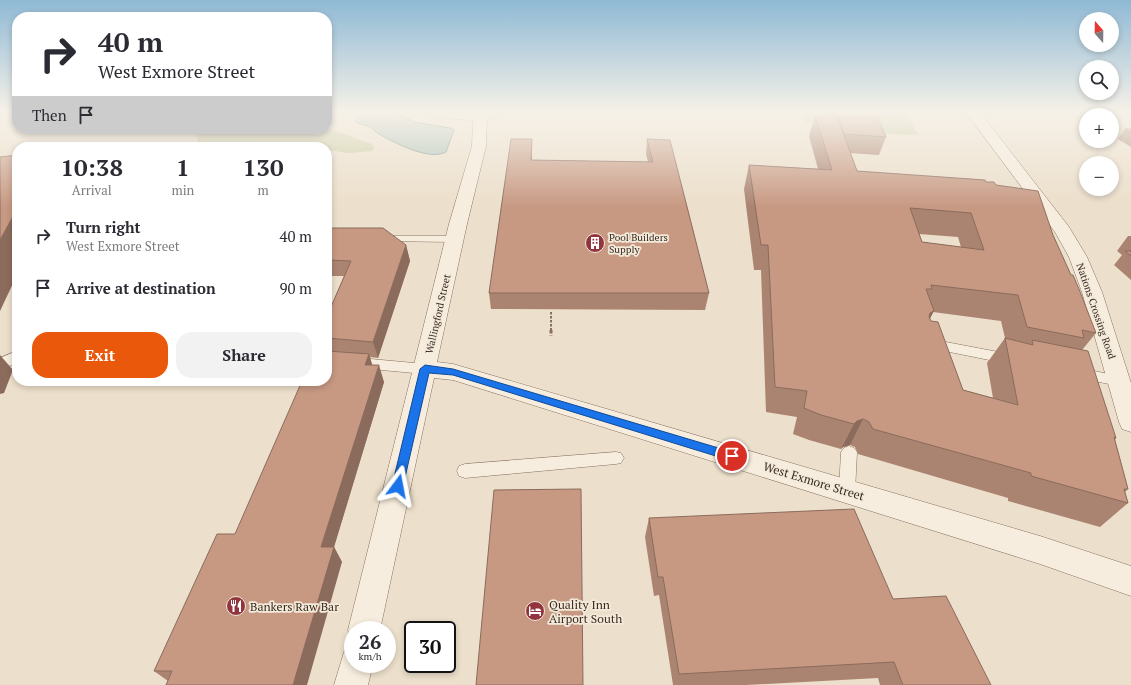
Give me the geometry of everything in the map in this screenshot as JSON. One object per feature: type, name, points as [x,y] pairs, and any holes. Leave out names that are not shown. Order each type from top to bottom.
[{"type":"street","name":"Wallingford Street","points":[[366,621],[455,239],[480,143]]},
{"type":"street","name":"Nations Crossing Road","points":[[996,143],[1056,221],[1078,256],[1092,292],[1131,422]]},
{"type":"street","name":"West Exmore Street","points":[[425,369],[453,372],[1040,550],[1131,581]]},
{"type":"street","points":[[351,685],[354,673]]},
{"type":"lane","points":[[372,239],[455,239]]},
{"type":"lane","points":[[922,342],[1020,361]]},
{"type":"lane","points":[[0,366],[12,359]]},
{"type":"lane","points":[[332,360],[425,369]]},
{"type":"lane","points":[[1066,370],[1119,381]]},
{"type":"lane","points":[[847,491],[849,452]]},
{"type":"lane","points":[[465,471],[616,458]]},
{"type":"path","points":[[551,312],[551,336]]},
{"type":"green space","points":[[332,143],[369,143],[372,144],[374,148],[372,151],[349,153],[332,151]]},
{"type":"shaded area","points":[[396,143],[449,143],[446,152],[439,154],[422,153]]},
{"type":"building","name":"Pool Builders Supply","points":[[510,143],[532,143],[531,160],[653,162],[648,143],[671,143],[709,293],[489,293]]},
{"type":"building","points":[[824,143],[847,143],[857,171],[985,180],[986,182],[994,182],[996,185],[1038,191],[1053,235],[1071,275],[1073,275],[1096,333],[1082,330],[1084,338],[1027,327],[1018,295],[931,285],[932,289],[926,289],[934,311],[930,313],[929,317],[931,321],[938,322],[963,390],[1018,405],[1005,338],[1033,345],[1032,340],[1088,351],[1116,438],[1114,437],[1128,489],[1124,489],[1128,503],[1031,476],[1031,473],[873,429],[869,422],[863,419],[854,424],[821,415],[804,408],[807,391],[775,387],[768,245],[761,245],[749,165],[832,170]],"holes":[[[910,208],[971,213],[984,250],[922,242]]]},
{"type":"building","points":[[12,156],[12,218],[0,240],[0,157]]},
{"type":"building","points":[[332,228],[383,228],[406,245],[373,342],[332,338],[332,305],[351,261],[332,260]]},
{"type":"building","points":[[1125,251],[1131,251],[1131,256]]},
{"type":"building","points":[[332,351],[369,354],[365,365],[379,365],[321,547],[334,547],[293,685],[166,685],[172,671],[154,671],[217,534],[235,534],[300,386],[332,386]]},
{"type":"building","name":"Quality Inn Airport South","points":[[581,489],[583,685],[476,685],[494,490]]},
{"type":"building","points":[[854,509],[893,599],[946,596],[991,685],[903,685],[894,662],[679,674],[663,577],[658,577],[649,518]]},
{"type":"place","name":"Pool Builders Supply","points":[[595,243]]},
{"type":"place","name":"Bankers Raw Bar","points":[[236,606]]},
{"type":"place","name":"Quality Inn Airport South","points":[[535,611]]},
{"type":"route","points":[[398,486],[425,369],[453,372],[732,456]]}]
